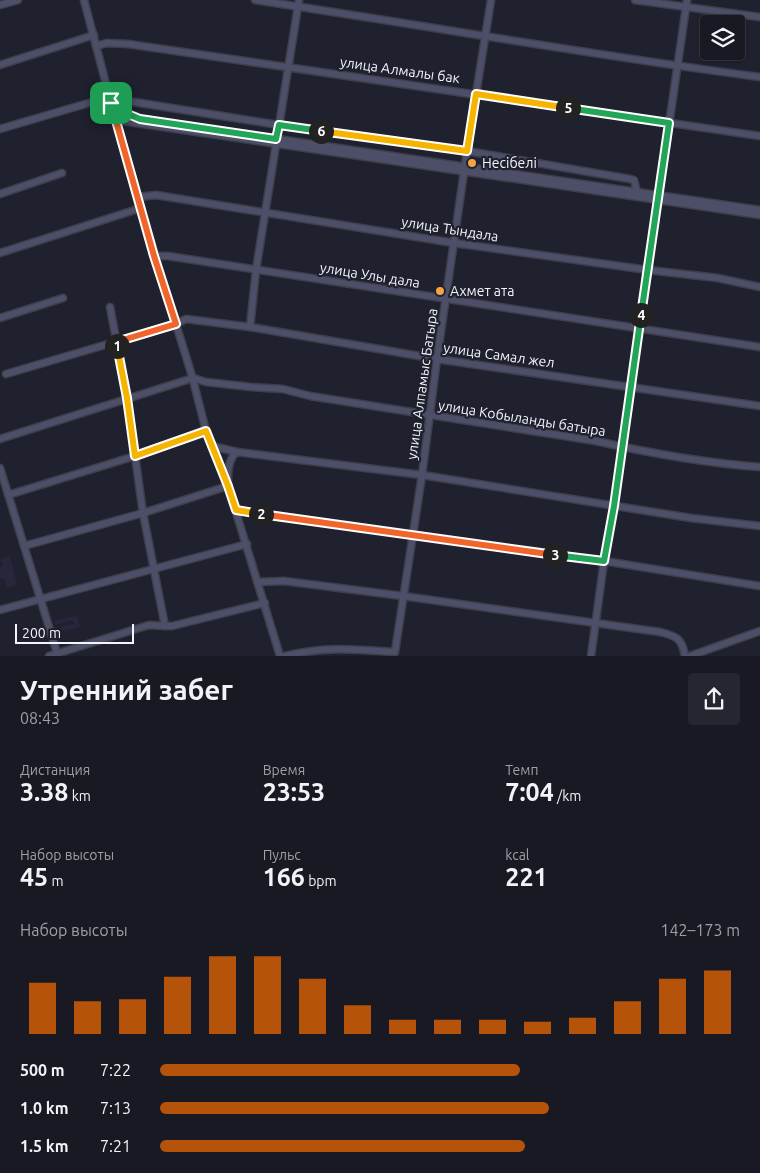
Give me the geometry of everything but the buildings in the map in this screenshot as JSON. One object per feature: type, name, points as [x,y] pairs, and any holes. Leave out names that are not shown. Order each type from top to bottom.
[{"type":"street","points":[[0,5],[18,0]]},
{"type":"street","points":[[84,0],[110,101],[154,256],[193,378],[206,431],[236,510],[280,656]]},
{"type":"street","points":[[254,0],[299,3],[485,37],[760,77]]},
{"type":"street","name":"улица Алпамыс Батыра","points":[[286,656],[310,650],[357,649],[395,652],[422,475],[464,169],[491,0]]},
{"type":"street","points":[[635,0],[760,17]]},
{"type":"street","points":[[591,656],[687,0]]},
{"type":"street","points":[[250,327],[256,270],[267,212],[276,141],[299,3]]},
{"type":"street","points":[[0,65],[94,35]]},
{"type":"street","name":"улица Алмалы бак","points":[[96,46],[107,43],[128,44],[760,136]]},
{"type":"street","points":[[0,129],[99,100],[110,101],[467,151],[634,180],[637,192]]},
{"type":"street","points":[[110,101],[137,121]]},
{"type":"street","points":[[115,118],[657,197],[760,210]]},
{"type":"street","points":[[120,133],[124,126],[137,121]]},
{"type":"street","points":[[464,169],[637,192],[760,215]]},
{"type":"street","points":[[0,194],[62,173]]},
{"type":"street","name":"улица Тындала","points":[[138,197],[156,195],[454,243],[718,278],[760,287]]},
{"type":"street","points":[[0,253],[141,208]]},
{"type":"street","name":"улица Улы дала","points":[[154,256],[168,256],[760,348]]},
{"type":"street","points":[[0,318],[63,298]]},
{"type":"street","points":[[110,307],[127,398],[143,513],[169,626]]},
{"type":"street","name":"улица Самал жел","points":[[6,374],[176,324],[186,319],[250,327],[437,359],[760,406]]},
{"type":"street","points":[[0,438],[193,378]]},
{"type":"street","name":"улица Кобыланды батыра","points":[[193,378],[206,382],[283,389],[310,396],[596,441],[622,447],[760,467]]},
{"type":"street","points":[[8,495],[135,456],[206,431]]},
{"type":"street","points":[[212,446],[237,452],[422,475],[691,518],[760,526]]},
{"type":"street","points":[[228,486],[229,463],[237,452]]},
{"type":"street","points":[[0,468],[58,654]]},
{"type":"street","points":[[24,546],[143,513],[228,486]]},
{"type":"street","points":[[236,510],[604,561],[760,586]]},
{"type":"street","points":[[0,610],[247,544]]},
{"type":"street","points":[[257,582],[284,582],[403,596],[660,632],[675,636],[684,646],[685,656]]},
{"type":"street","points":[[49,656],[149,625],[169,626],[265,603]]},
{"type":"street","points":[[690,656],[760,631]]},
{"type":"shaded area","points":[[10,556],[17,585],[7,588],[4,578],[0,578],[0,567],[3,566],[1,559]]},
{"type":"shaded area","points":[[77,616],[80,627],[62,631],[61,627],[74,624],[73,620],[55,625],[54,621]]},
{"type":"place","name":"Несібелі","points":[[472,163]]},
{"type":"place","name":"Ахмет ата","points":[[440,291]]},
{"type":"route","points":[[476,94],[669,123],[614,506],[604,561],[236,510],[206,431],[135,456],[127,398],[116,342],[176,324],[154,256],[111,103],[123,112],[140,119],[276,139],[279,125],[467,151],[476,94]]}]
